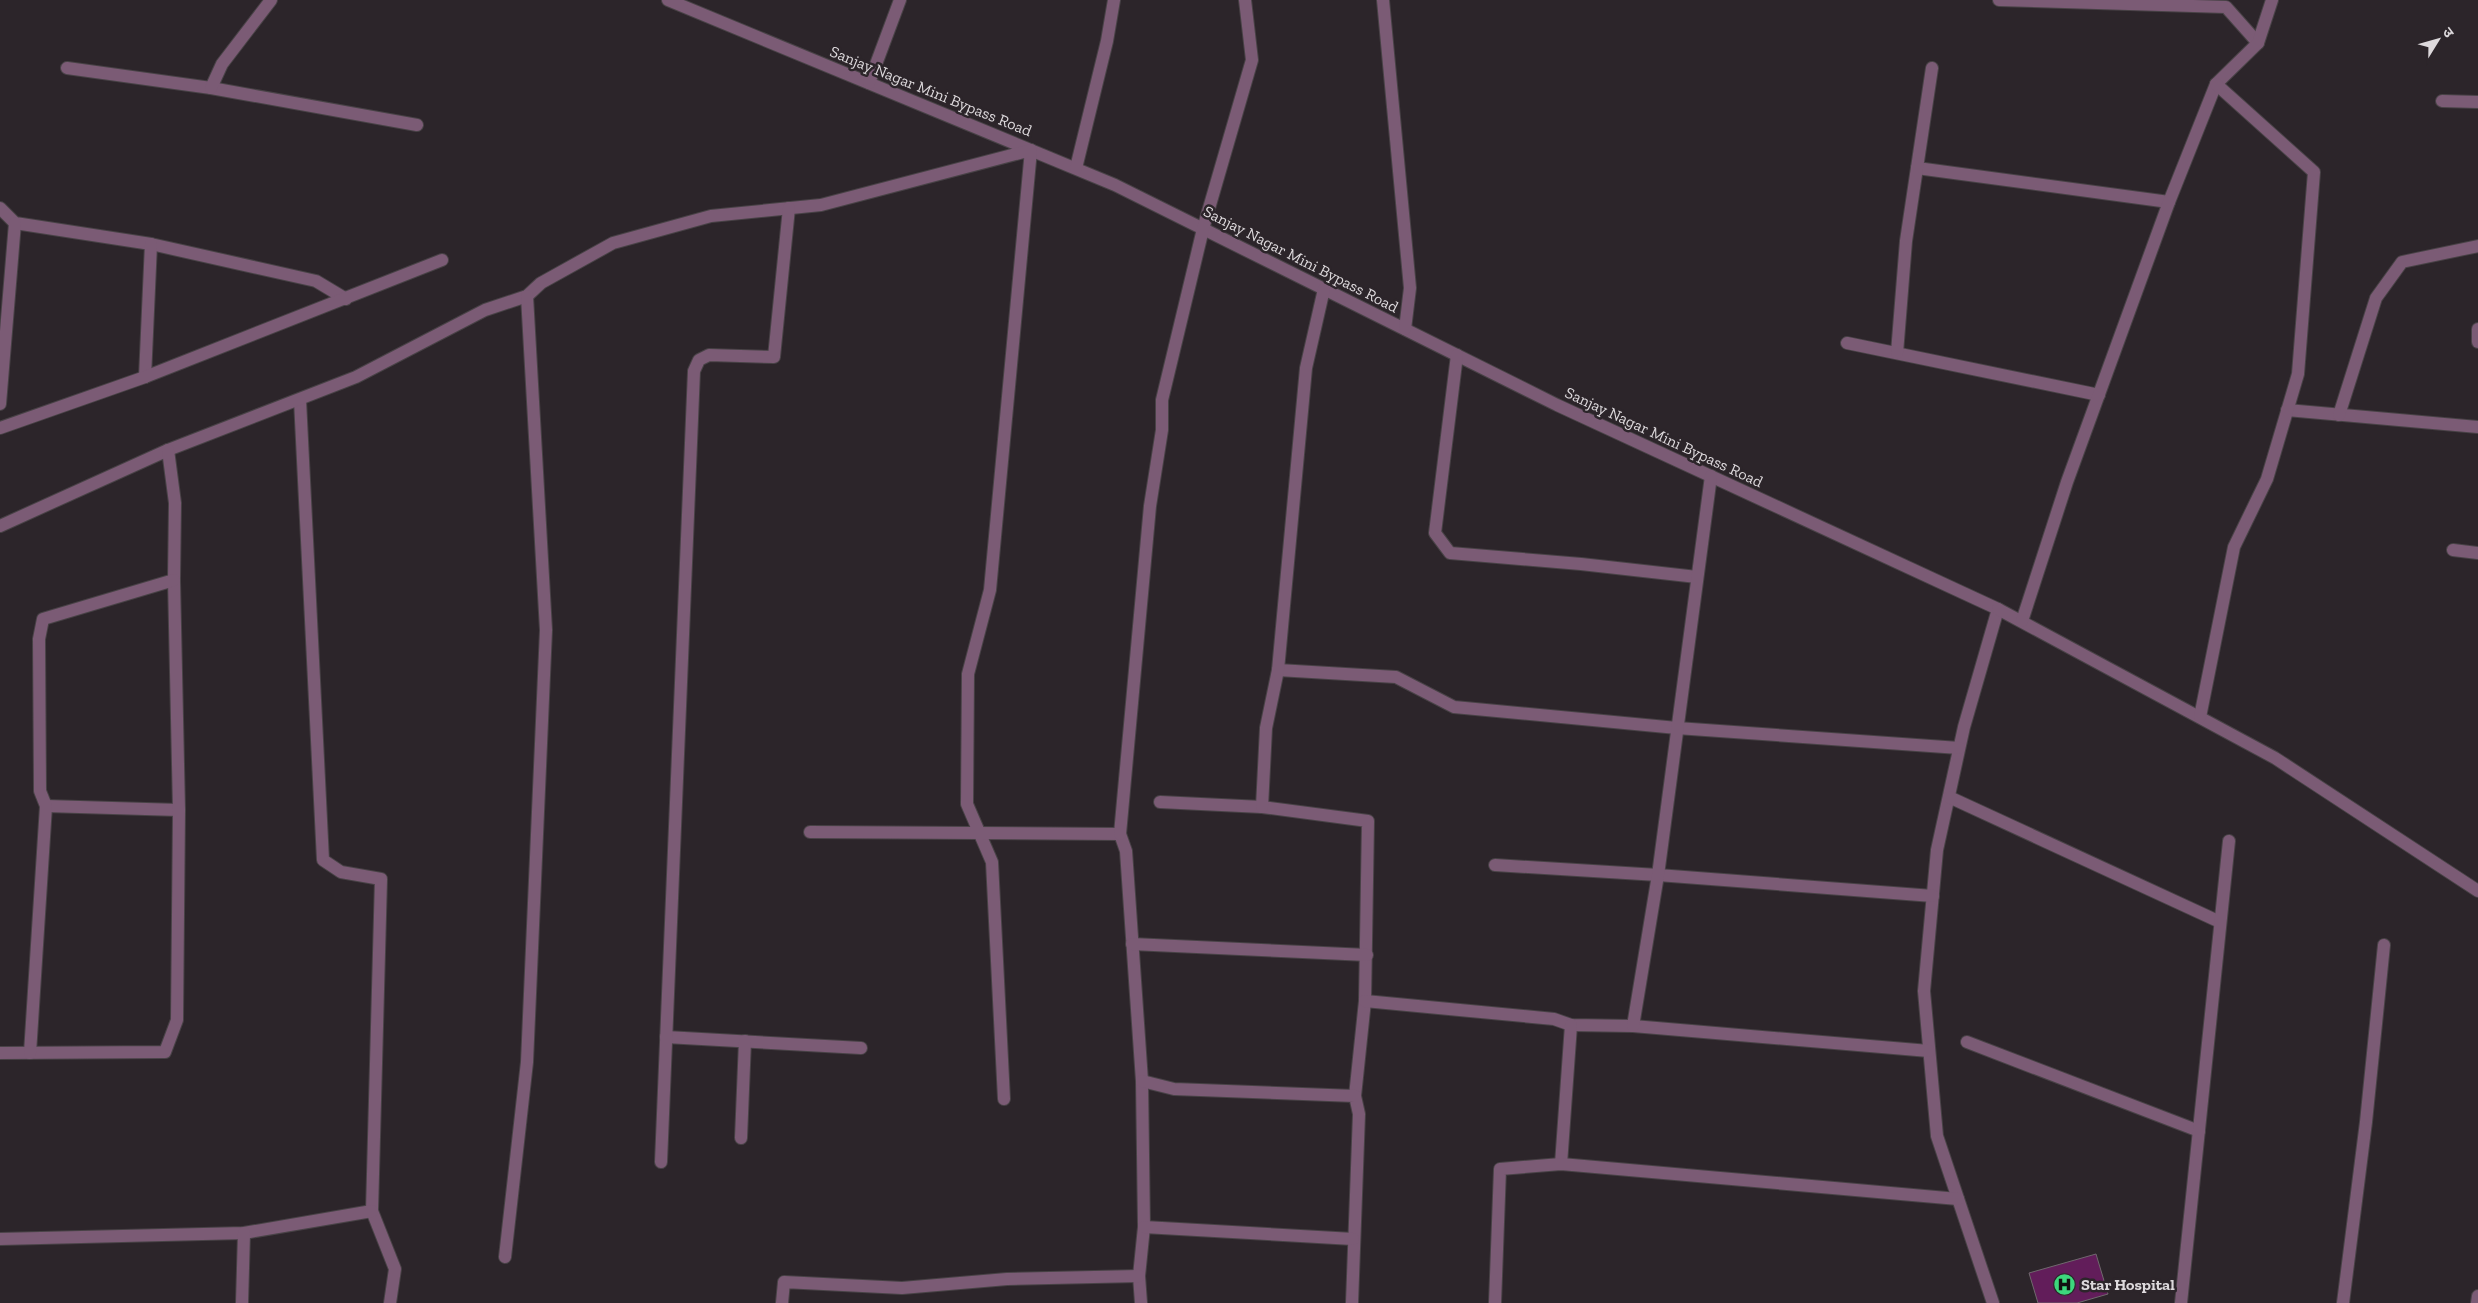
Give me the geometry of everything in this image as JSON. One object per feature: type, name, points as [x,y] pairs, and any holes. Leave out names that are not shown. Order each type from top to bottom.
[{"type":"street","points":[[211,88],[222,64],[271,0]]},
{"type":"street","name":"Sanjay Nagar Mini Bypass Road","points":[[668,0],[1116,184],[1557,405],[1998,608],[2275,758],[2478,891]]},
{"type":"street","points":[[868,83],[900,0]]},
{"type":"street","points":[[1076,168],[1107,41],[1114,0]]},
{"type":"street","points":[[1141,1303],[1139,1276],[1144,1228],[1142,1081],[1126,851],[1120,834],[1150,506],[1162,430],[1162,400],[1203,229],[1252,60],[1245,0]]},
{"type":"street","points":[[1383,0],[1410,288],[1405,329]]},
{"type":"street","points":[[1999,0],[2226,7],[2258,43]]},
{"type":"street","points":[[2022,621],[2067,482],[2169,202],[2216,84],[2258,43],[2272,0]]},
{"type":"street","points":[[67,68],[211,88],[417,125]]},
{"type":"street","points":[[1897,353],[1906,241],[1932,68]]},
{"type":"street","points":[[2200,717],[2234,547],[2267,479],[2298,374],[2314,172],[2216,84]]},
{"type":"street","points":[[2442,100],[2478,102]]},
{"type":"street","points":[[0,526],[168,450],[356,377],[484,310],[527,296],[541,283],[613,243],[711,216],[821,205],[1031,150],[990,590],[968,674],[967,804],[992,862],[1004,1099]]},
{"type":"street","points":[[1917,168],[2169,202]]},
{"type":"street","points":[[0,208],[15,222],[151,244],[316,281],[346,299]]},
{"type":"street","points":[[660,1162],[694,371],[699,360],[709,355],[774,357],[789,208]]},
{"type":"street","points":[[0,404],[15,222]]},
{"type":"street","points":[[145,378],[151,244]]},
{"type":"street","points":[[2339,414],[2376,298],[2402,262],[2478,246]]},
{"type":"street","points":[[0,428],[145,378],[442,260]]},
{"type":"street","points":[[1262,807],[1266,728],[1278,670],[1306,368],[1324,289]]},
{"type":"street","points":[[505,1257],[527,1062],[546,630],[527,296]]},
{"type":"street","points":[[2478,329],[2478,342]]},
{"type":"street","points":[[1847,343],[2099,395]]},
{"type":"street","points":[[1457,355],[1435,533],[1450,554],[1581,564],[1698,577]]},
{"type":"street","points":[[300,400],[323,860],[341,872],[380,879],[372,1211],[395,1269],[390,1303]]},
{"type":"street","points":[[2287,410],[2478,427]]},
{"type":"street","points":[[0,1053],[165,1052],[177,1020],[179,810],[174,580],[175,502],[168,450]]},
{"type":"street","points":[[1633,1026],[1658,875],[1711,476]]},
{"type":"street","points":[[2452,550],[2478,553]]},
{"type":"street","points":[[30,1053],[46,806],[40,790],[39,639],[44,619],[174,580]]},
{"type":"street","points":[[1993,1303],[1937,1136],[1924,991],[1937,850],[1959,748],[1998,608]]},
{"type":"street","points":[[1278,670],[1396,678],[1454,707],[1677,728],[1959,748]]},
{"type":"street","points":[[1949,796],[2220,922]]},
{"type":"street","points":[[1160,802],[1262,807],[1368,821],[1365,1001],[1355,1096],[1359,1114],[1352,1303]]},
{"type":"street","points":[[46,806],[179,810]]},
{"type":"street","points":[[810,832],[980,835],[1120,834]]},
{"type":"street","points":[[2181,1303],[2229,841]]},
{"type":"street","points":[[1495,865],[1658,875],[1933,896]]},
{"type":"street","points":[[1132,944],[1366,954]]},
{"type":"street","points":[[2343,1303],[2366,1122],[2384,944]]},
{"type":"street","points":[[1365,1001],[1554,1019],[1571,1025],[1633,1026],[1929,1051]]},
{"type":"street","points":[[1561,1164],[1571,1025]]},
{"type":"street","points":[[666,1037],[861,1048]]},
{"type":"street","points":[[741,1138],[746,1041]]},
{"type":"street","points":[[1967,1042],[2199,1131]]},
{"type":"street","points":[[1142,1081],[1174,1089],[1355,1096]]},
{"type":"street","points":[[1495,1303],[1500,1169],[1561,1164],[1958,1199]]},
{"type":"street","points":[[0,1239],[244,1233],[372,1211]]},
{"type":"street","points":[[1144,1228],[1353,1239]]},
{"type":"street","points":[[242,1303],[244,1233]]},
{"type":"street","points":[[782,1303],[784,1282],[902,1288],[1008,1279],[1139,1276]]},
{"type":"street","points":[[2477,1303],[2478,1296]]},
{"type":"building","points":[[2096,1254],[2108,1294],[2077,1303],[2038,1303],[2029,1273]]},
{"type":"place","name":"Star Hospital","points":[[2065,1284]]}]
